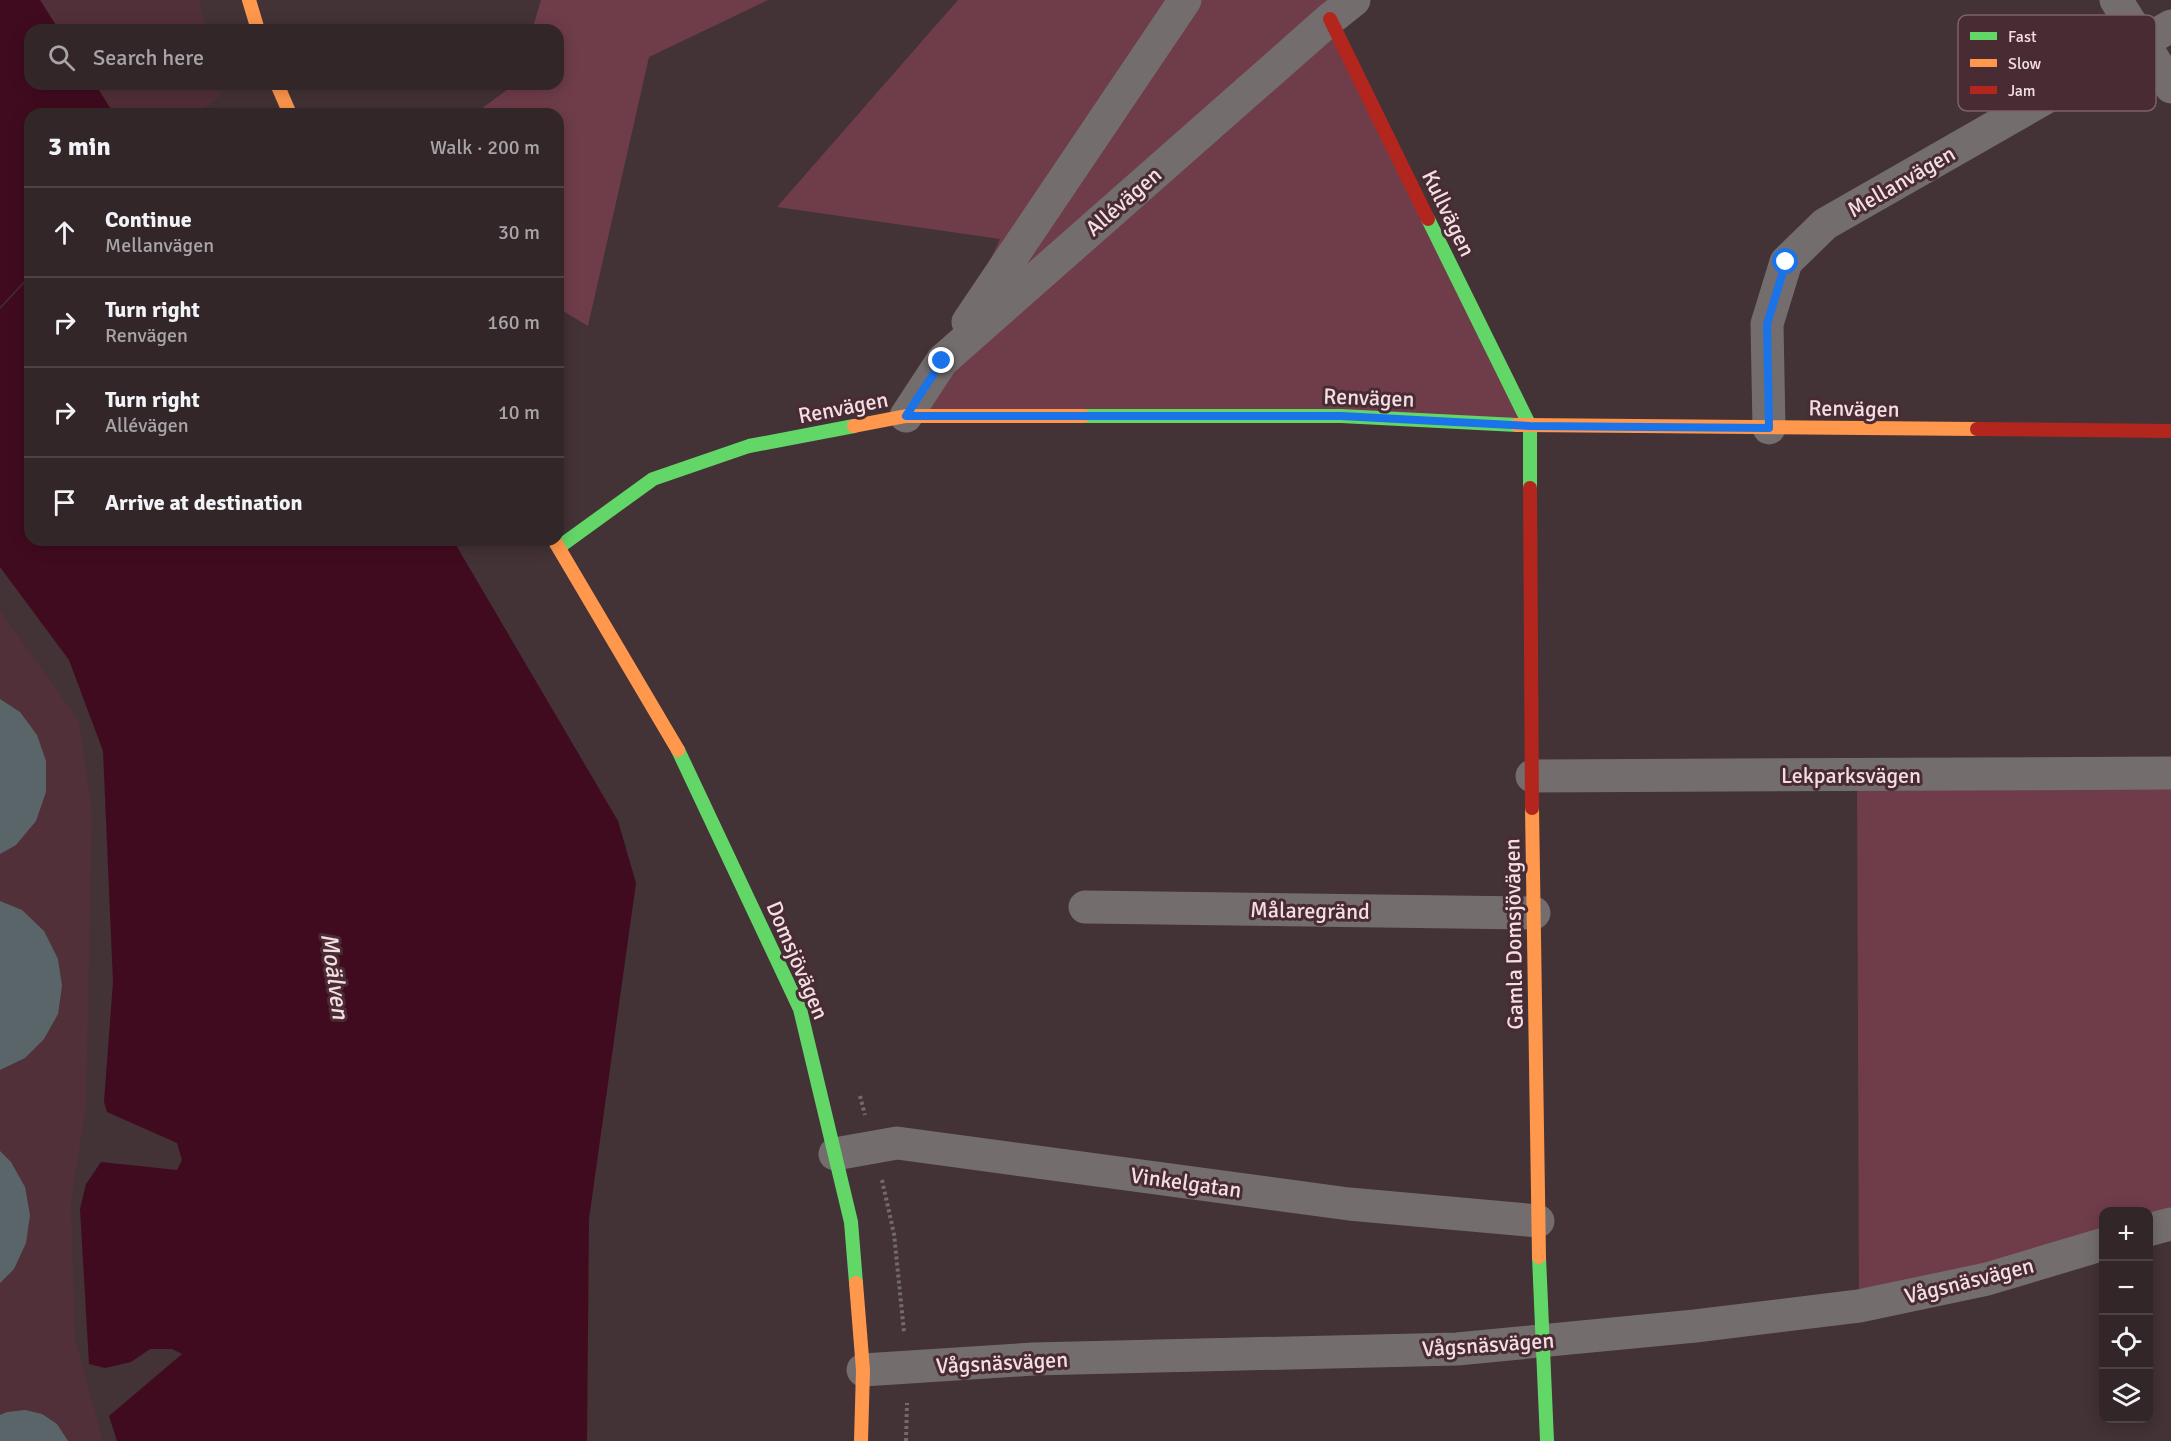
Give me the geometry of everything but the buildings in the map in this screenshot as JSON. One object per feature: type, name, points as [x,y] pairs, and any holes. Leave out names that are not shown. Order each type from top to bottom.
[{"type":"street","points":[[249,0],[256,24]]},
{"type":"street","points":[[942,361],[1185,0]]},
{"type":"street","points":[[2116,0],[2135,15]]},
{"type":"street","name":"Allévägen","points":[[906,416],[942,361],[1342,9]]},
{"type":"street","name":"Kullvägen","points":[[1342,9],[1530,426]]},
{"type":"street","points":[[2158,34],[2171,87]]},
{"type":"street","points":[[280,90],[287,108]]},
{"type":"street","name":"Mellanvägen","points":[[1769,428],[1767,324],[1786,262],[1825,224],[2023,111]]},
{"type":"street","name":"Renvägen","points":[[564,538],[653,479],[749,446],[906,416],[1341,416],[1530,426],[2171,431]]},
{"type":"street","name":"Gamla Domsjövägen","points":[[1530,426],[1538,1221],[1547,1441]]},
{"type":"street","name":"Domsjövägen","points":[[558,546],[686,764],[800,1009],[851,1222],[863,1370],[861,1441]]},
{"type":"street","name":"Lekparksvägen","points":[[1532,776],[2171,773]]},
{"type":"street","name":"Målaregränd","points":[[1085,907],[1534,913]]},
{"type":"street","name":"Vinkelgatan","points":[[835,1154],[897,1143],[1349,1204],[1538,1221]]},
{"type":"street","points":[[2153,1229],[2171,1224]]},
{"type":"street","name":"Vågsnäsvägen","points":[[863,1370],[1033,1359],[1457,1349],[1695,1326],[1859,1306],[1987,1279],[2099,1245]]},
{"type":"shaded area","points":[[40,0],[199,0],[205,24],[55,24]]},
{"type":"shaded area","points":[[541,0],[768,0],[649,57],[588,326],[564,312],[564,108],[482,108],[507,90],[564,90],[564,24],[534,24]]},
{"type":"shaded area","points":[[958,0],[1354,0],[1330,18],[1530,426],[906,416],[942,361],[1000,239],[777,207]]},
{"type":"shaded area","points":[[99,90],[219,90],[220,96],[204,108],[110,108]]},
{"type":"shaded area","points":[[0,611],[79,721],[92,812],[86,1108],[71,1201],[75,1338],[103,1441],[0,1441]]},
{"type":"shaded area","points":[[2171,773],[2171,1224],[2153,1229],[2153,1207],[2099,1207],[2099,1245],[1859,1306],[1857,775]]},
{"type":"water","points":[[0,0],[40,0],[55,24],[24,24],[24,90],[99,90],[110,108],[24,108],[24,281],[0,307]]},
{"type":"water","name":"Moälven","points":[[24,283],[24,546],[457,546],[618,821],[636,883],[589,1219],[587,1441],[117,1441],[109,1416],[182,1354],[172,1349],[150,1349],[131,1362],[105,1368],[89,1364],[80,1209],[86,1184],[101,1162],[177,1170],[182,1160],[177,1143],[107,1112],[104,1102],[113,982],[103,751],[69,660],[0,567],[0,309]]},
{"type":"traffic: fast","points":[[1428,219],[1530,426],[1530,488]]},
{"type":"traffic: fast","points":[[1083,416],[1341,416],[1517,425]]},
{"type":"traffic: fast","points":[[564,543],[653,479],[749,446],[854,426]]},
{"type":"traffic: fast","points":[[678,750],[800,1009],[851,1222],[856,1283]]},
{"type":"traffic: fast","points":[[1539,1257],[1547,1441]]},
{"type":"traffic: slow","points":[[249,0],[256,24]]},
{"type":"traffic: slow","points":[[280,90],[287,108]]},
{"type":"traffic: slow","points":[[854,426],[906,416],[1083,416]]},
{"type":"traffic: slow","points":[[1517,425],[1977,429]]},
{"type":"traffic: slow","points":[[558,546],[678,750]]},
{"type":"traffic: slow","points":[[1532,808],[1539,1257]]},
{"type":"traffic: slow","points":[[856,1283],[863,1370],[861,1441]]},
{"type":"traffic: jam","points":[[1330,19],[1428,219]]},
{"type":"traffic: jam","points":[[1977,429],[2171,431]]},
{"type":"traffic: jam","points":[[1530,488],[1532,808]]},
{"type":"route","points":[[942,361],[906,416],[1341,416],[1530,426],[1769,428],[1767,324],[1786,262]]}]
